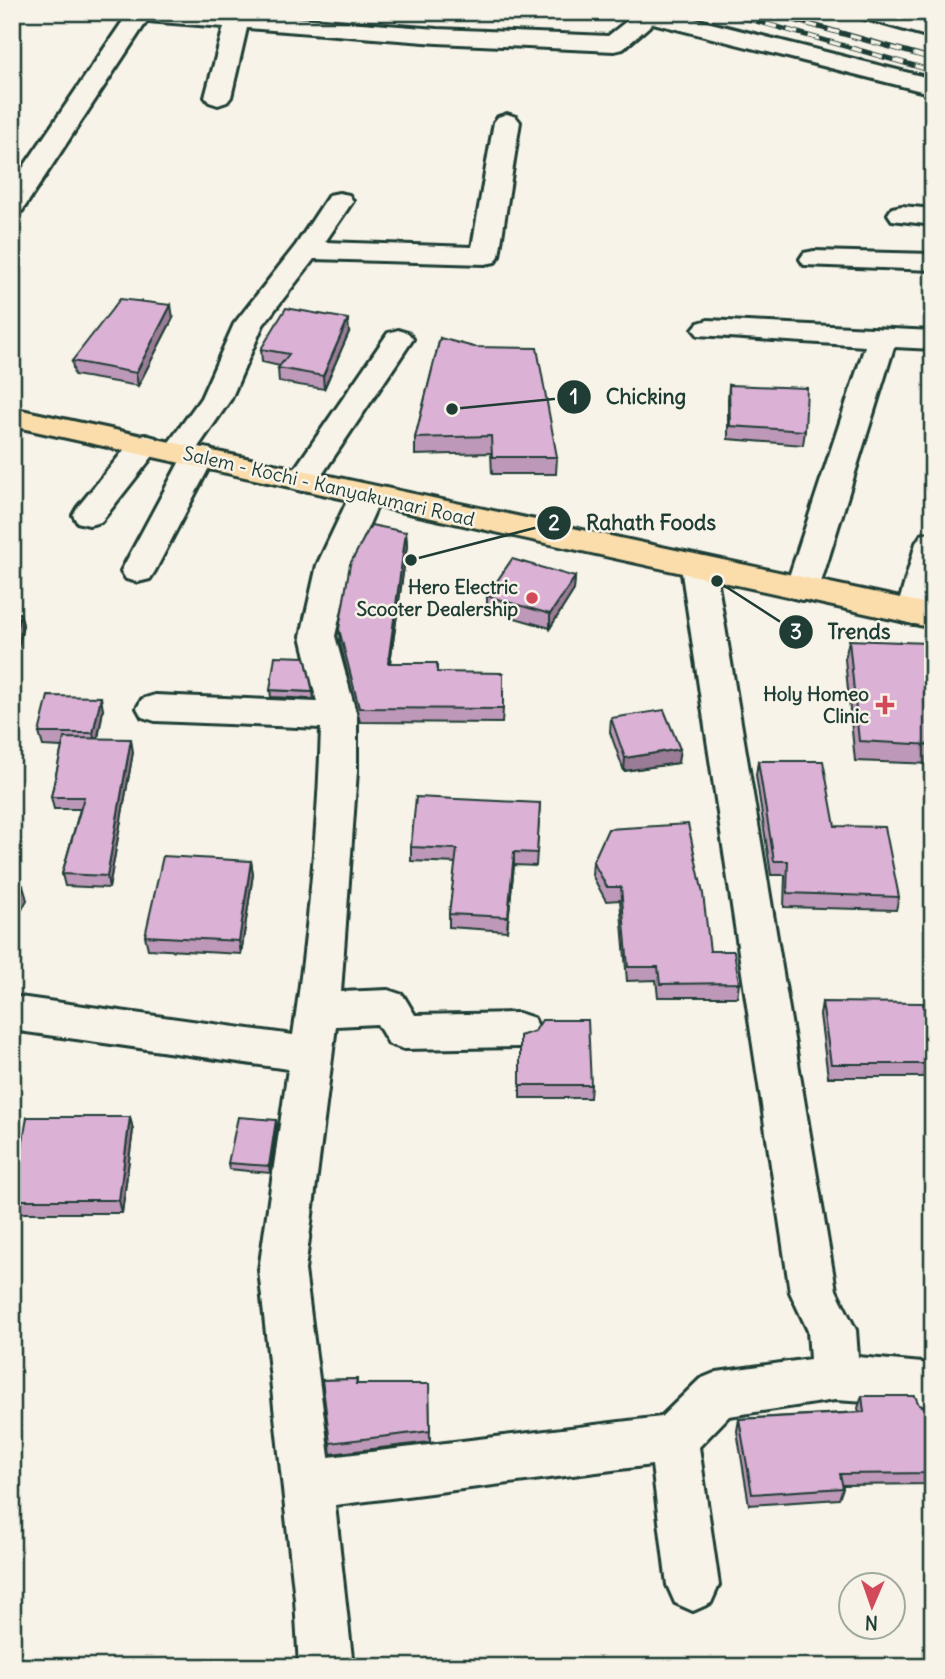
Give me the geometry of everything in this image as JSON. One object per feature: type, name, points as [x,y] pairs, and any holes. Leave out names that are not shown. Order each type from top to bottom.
[{"type":"main road","name":"Salem - Kochi - Kanyakumari Road","points":[[12,417],[923,615]]},
{"type":"street","points":[[802,12],[933,48]]},
{"type":"street","points":[[12,205],[134,13],[237,22],[270,18],[614,44],[649,15],[933,88]]},
{"type":"street","points":[[218,97],[237,22]]},
{"type":"street","points":[[306,250],[485,256],[507,122]]},
{"type":"street","points":[[138,571],[249,324],[306,250],[339,201]]},
{"type":"street","points":[[902,214],[933,217]]},
{"type":"street","points":[[814,259],[933,262]]},
{"type":"street","points":[[708,329],[933,340]]},
{"type":"street","points":[[802,589],[883,336]]},
{"type":"street","points":[[302,481],[398,338]]},
{"type":"street","points":[[89,515],[145,444]]},
{"type":"street","points":[[326,1667],[308,1484],[282,1270],[317,1010],[338,771],[339,716],[318,636],[334,565],[366,495]]},
{"type":"street","points":[[923,615],[933,542]]},
{"type":"street","points":[[698,566],[813,1292],[832,1329],[835,1378]]},
{"type":"street","points":[[155,708],[339,716]]},
{"type":"street","points":[[317,1010],[388,1007],[404,1031],[519,1030]]},
{"type":"street","points":[[12,1013],[311,1055]]},
{"type":"street","points":[[308,1484],[673,1439],[717,1395],[835,1378],[926,1384],[933,1398]]},
{"type":"street","points":[[673,1439],[693,1585]]},
{"type":"building","points":[[120,299],[171,305],[136,373],[72,361]]},
{"type":"building","points":[[286,308],[348,319],[323,376],[278,368],[289,354],[261,349]]},
{"type":"building","points":[[440,338],[474,347],[537,348],[557,457],[492,457],[491,436],[415,438]]},
{"type":"building","points":[[729,385],[807,388],[805,431],[730,426]]},
{"type":"building","points":[[371,525],[406,532],[388,663],[437,663],[437,672],[503,673],[503,709],[359,708],[339,629],[350,564]]},
{"type":"building","name":"Hero Electric Scooter Dealership","points":[[512,559],[575,577],[550,614],[487,596]]},
{"type":"building","points":[[12,613],[20,613],[13,646],[12,646]]},
{"type":"building","points":[[849,640],[927,643],[933,683],[933,745],[859,741]]},
{"type":"building","points":[[275,656],[305,657],[313,692],[270,690]]},
{"type":"building","points":[[48,696],[101,697],[93,733],[39,733]]},
{"type":"building","points":[[664,710],[680,749],[625,758],[611,718]]},
{"type":"building","points":[[64,738],[131,739],[107,876],[62,874],[84,797],[51,797]]},
{"type":"building","points":[[758,761],[823,761],[835,826],[885,827],[899,897],[787,893],[788,861],[774,861]]},
{"type":"building","points":[[416,797],[540,803],[537,853],[514,852],[508,917],[449,914],[457,849],[411,847]]},
{"type":"building","points":[[688,824],[703,894],[710,951],[734,951],[739,983],[660,984],[658,967],[628,967],[621,887],[607,887],[593,862],[608,829]]},
{"type":"building","points":[[163,856],[251,861],[239,941],[145,936]]},
{"type":"building","points":[[12,885],[23,886],[12,908]]},
{"type":"building","points":[[822,1002],[923,1003],[933,1064],[831,1064]]},
{"type":"building","points":[[542,1020],[588,1020],[591,1085],[520,1085],[520,1036],[535,1031]]},
{"type":"building","points":[[27,1117],[130,1117],[119,1200],[13,1200]]},
{"type":"building","points":[[238,1117],[276,1120],[269,1166],[228,1163]]},
{"type":"building","points":[[357,1379],[356,1384],[429,1384],[430,1431],[330,1443],[322,1380]]},
{"type":"building","points":[[862,1396],[915,1396],[919,1405],[933,1410],[933,1473],[840,1474],[843,1488],[752,1494],[739,1419],[864,1412]]},
{"type":"railway","points":[[724,12],[933,71]]},
{"type":"railway","points":[[765,12],[933,59]]},
{"type":"place","name":"Chicking","points":[[452,409]]},
{"type":"place","name":"Rahath Foods","points":[[411,560]]},
{"type":"place","name":"Trends","points":[[717,581]]},
{"type":"place","name":"Hero Electric Scooter Dealership","points":[[532,598]]},
{"type":"place","name":"Holy Homeo Clinic","points":[[885,705]]}]
